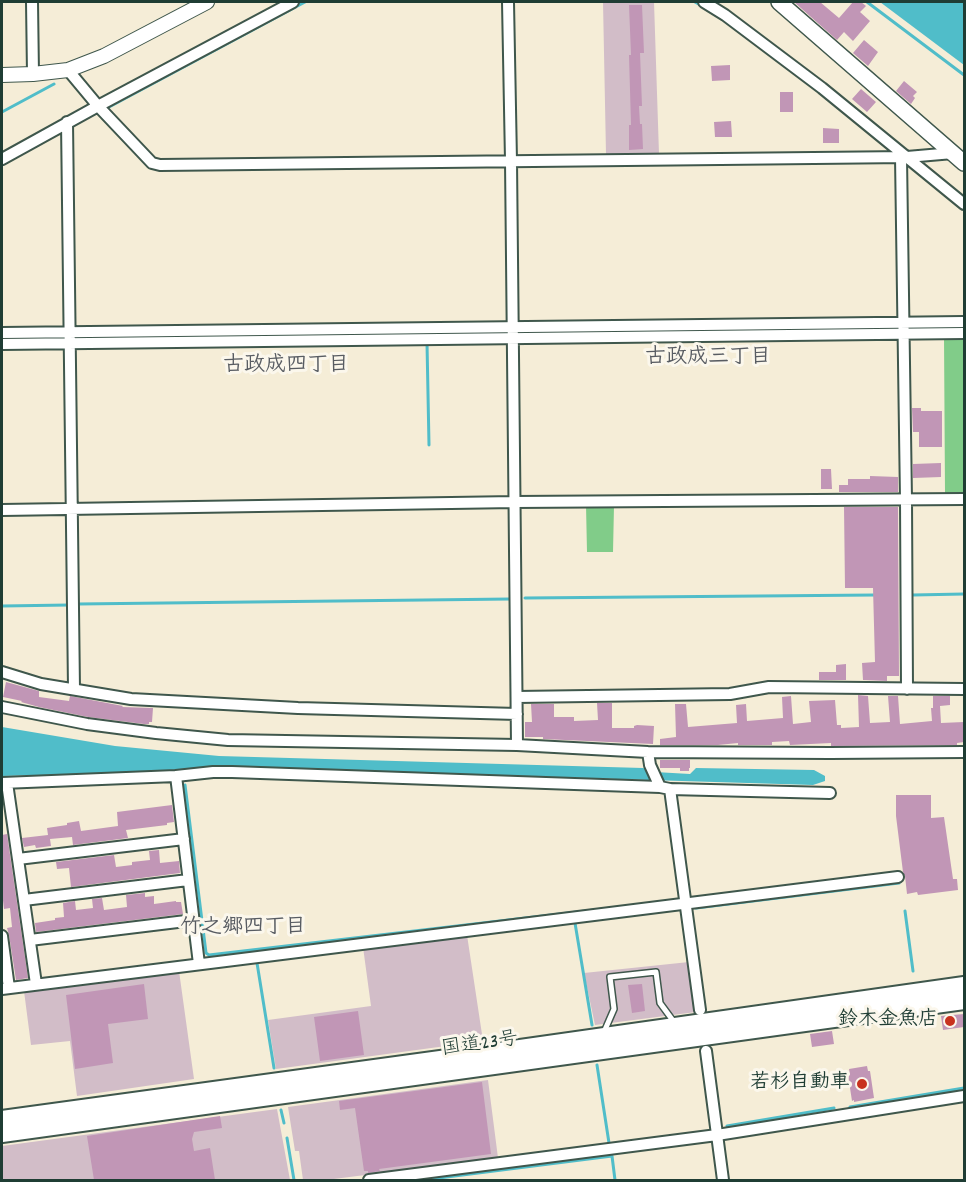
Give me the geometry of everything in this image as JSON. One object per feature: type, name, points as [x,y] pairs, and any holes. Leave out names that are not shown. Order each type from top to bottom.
[{"type":"highway","name":"国道23号","points":[[2,1119],[964,985]]},
{"type":"highway","name":"国道23号","points":[[2,1134],[964,1001]]},
{"type":"main road","points":[[779,2],[959,158]]},
{"type":"street","points":[[32,2],[33,74]]},
{"type":"street","points":[[2,75],[68,70],[104,56],[207,2]]},
{"type":"street","points":[[2,159],[293,2]]},
{"type":"street","points":[[508,2],[517,746]]},
{"type":"street","points":[[704,2],[725,15],[822,88],[964,204]]},
{"type":"street","points":[[68,70],[98,106],[152,163],[160,165],[959,158]]},
{"type":"street","points":[[67,122],[74,689]]},
{"type":"street","points":[[904,157],[903,328],[907,689]]},
{"type":"street","points":[[2,344],[513,339],[903,328],[964,322]]},
{"type":"street","points":[[2,333],[513,326],[903,328],[964,333]]},
{"type":"street","points":[[2,510],[515,502],[964,499]]},
{"type":"street","points":[[2,672],[41,684],[131,699],[298,708],[517,714]]},
{"type":"street","points":[[517,697],[730,694],[769,687],[964,689]]},
{"type":"street","points":[[2,707],[99,726],[228,740],[517,746],[648,752],[964,752]]},
{"type":"street","points":[[648,752],[650,765],[663,786],[687,903],[700,1010]]},
{"type":"street","points":[[36,984],[18,859],[4,783],[232,772],[830,793]]},
{"type":"street","points":[[176,776],[199,964]]},
{"type":"street","points":[[18,859],[183,839]]},
{"type":"street","points":[[2,936],[5,988],[898,877]]},
{"type":"street","points":[[24,900],[189,880]]},
{"type":"street","points":[[30,940],[194,920]]},
{"type":"street","points":[[706,1051],[723,1180]]},
{"type":"street","points":[[369,1180],[717,1135],[964,1096]]},
{"type":"lane","points":[[602,1036],[614,1009],[610,977],[656,972],[660,1003],[677,1026]]},
{"type":"shaded area","points":[[603,2],[654,2],[659,154],[606,154]]},
{"type":"shaded area","points":[[467,935],[483,1041],[276,1069],[268,1020],[371,1006],[363,947]]},
{"type":"shaded area","points":[[689,962],[696,1012],[595,1025],[584,973]]},
{"type":"shaded area","points":[[179,971],[194,1079],[77,1096],[70,1041],[31,1045],[24,991]]},
{"type":"shaded area","points":[[488,1080],[498,1158],[326,1180],[303,1180],[299,1151],[295,1151],[288,1107]]},
{"type":"shaded area","points":[[277,1109],[290,1180],[2,1180],[2,1146]]},
{"type":"green space","points":[[944,336],[964,336],[964,493],[945,493]]},
{"type":"green space","points":[[586,505],[614,506],[613,552],[587,552]]},
{"type":"water","points":[[880,2],[964,2],[964,65]]},
{"type":"water","points":[[2,727],[115,746],[219,756],[643,768],[655,772],[690,774],[696,768],[814,770],[825,776],[825,781],[813,785],[222,767],[129,773],[2,776]]},
{"type":"building","points":[[794,2],[820,2],[839,18],[853,2],[861,2],[866,6],[860,12],[870,21],[853,41],[844,32],[837,40]]},
{"type":"building","points":[[629,5],[642,5],[644,53],[640,53],[642,106],[639,106],[643,149],[629,150],[629,125],[631,125],[629,55],[631,55]]},
{"type":"building","points":[[864,40],[878,52],[868,66],[853,53]]},
{"type":"building","points":[[730,65],[730,80],[712,81],[711,66]]},
{"type":"building","points":[[904,81],[917,92],[911,104],[896,91]]},
{"type":"building","points":[[861,89],[876,102],[867,112],[852,99]]},
{"type":"building","points":[[780,92],[793,92],[793,112],[780,112]]},
{"type":"building","points":[[731,121],[732,137],[715,137],[714,122]]},
{"type":"building","points":[[823,128],[839,129],[839,143],[823,143]]},
{"type":"building","points":[[912,408],[921,408],[921,411],[942,411],[942,447],[919,447],[919,432],[913,432]]},
{"type":"building","points":[[941,463],[941,477],[913,478],[913,464]]},
{"type":"building","points":[[821,469],[831,469],[832,489],[821,489]]},
{"type":"building","points":[[870,476],[898,477],[898,492],[839,492],[839,485],[848,485],[848,479],[870,479]]},
{"type":"building","points":[[844,507],[898,507],[899,676],[887,676],[887,681],[863,680],[862,663],[875,662],[873,588],[845,588]]},
{"type":"building","points":[[846,664],[846,680],[819,680],[819,672],[836,672],[836,665]]},
{"type":"building","points":[[6,682],[39,691],[39,697],[69,701],[70,696],[122,707],[153,708],[152,722],[144,724],[88,717],[39,707],[3,697]]},
{"type":"building","points":[[858,695],[868,696],[870,723],[890,722],[888,696],[898,696],[900,724],[932,721],[933,696],[950,696],[950,705],[940,706],[941,723],[964,722],[964,742],[957,743],[957,745],[831,746],[831,743],[790,745],[789,741],[772,742],[772,745],[738,745],[738,743],[660,745],[660,739],[676,737],[675,704],[686,704],[688,727],[737,723],[736,705],[746,704],[747,721],[783,718],[782,697],[791,696],[793,724],[811,722],[809,701],[835,700],[837,725],[841,725],[841,728],[859,727]]},
{"type":"building","points":[[597,703],[612,703],[612,728],[634,728],[637,725],[654,726],[653,744],[525,737],[525,722],[532,722],[531,704],[554,704],[554,717],[574,717],[574,721],[598,720]]},
{"type":"building","points":[[660,760],[690,760],[690,768],[689,771],[680,771],[680,768],[660,768]]},
{"type":"building","points":[[896,795],[931,795],[931,818],[944,817],[953,879],[957,879],[958,890],[918,895],[917,892],[907,894],[896,816]]},
{"type":"building","points":[[172,805],[174,822],[167,823],[167,825],[126,830],[128,838],[73,845],[72,837],[50,839],[51,846],[24,847],[22,838],[48,835],[47,828],[79,821],[81,831],[118,826],[117,812]]},
{"type":"building","points":[[7,834],[28,978],[16,980],[7,928],[12,927],[10,908],[4,909],[2,892],[2,835]]},
{"type":"building","points":[[159,850],[160,863],[179,861],[180,873],[71,887],[69,868],[57,869],[56,862],[114,855],[116,867],[132,865],[132,862],[150,860],[149,851]]},
{"type":"building","points":[[145,893],[145,897],[154,896],[154,904],[181,902],[183,914],[36,932],[35,923],[64,917],[63,903],[75,901],[76,910],[93,908],[92,899],[102,898],[104,910],[127,907],[126,895]]},
{"type":"building","points":[[144,984],[148,1019],[108,1024],[113,1063],[75,1069],[66,995]]},
{"type":"building","points":[[642,984],[645,1011],[632,1013],[628,985]]},
{"type":"building","points":[[358,1011],[364,1055],[320,1061],[314,1017]]},
{"type":"building","points":[[964,1014],[964,1027],[943,1030],[941,1016]]},
{"type":"building","points":[[832,1031],[834,1044],[812,1047],[810,1034]]},
{"type":"building","points":[[867,1066],[870,1071],[874,1098],[854,1102],[848,1075],[850,1075],[849,1069]]},
{"type":"building","points":[[482,1082],[491,1154],[379,1169],[380,1171],[368,1173],[364,1171],[355,1108],[340,1110],[339,1101]]},
{"type":"building","points":[[220,1116],[222,1128],[194,1132],[192,1139],[194,1151],[210,1148],[215,1180],[94,1180],[87,1136]]},
{"type":"waterway","points":[[109,107],[305,2]]},
{"type":"waterway","points":[[695,2],[702,6]]},
{"type":"waterway","points":[[867,2],[964,75]]},
{"type":"waterway","points":[[2,112],[54,84]]},
{"type":"waterway","points":[[2,338],[65,338]]},
{"type":"waterway","points":[[427,343],[429,445]]},
{"type":"waterway","points":[[913,595],[964,594]]},
{"type":"waterway","points":[[525,598],[875,595]]},
{"type":"waterway","points":[[78,604],[510,599]]},
{"type":"waterway","points":[[2,606],[69,605]]},
{"type":"waterway","points":[[185,785],[206,953],[209,955],[611,908]]},
{"type":"waterway","points":[[696,908],[899,883]]},
{"type":"waterway","points":[[905,911],[913,971]]},
{"type":"waterway","points":[[575,923],[592,1025]]},
{"type":"waterway","points":[[257,963],[274,1068]]},
{"type":"waterway","points":[[597,1065],[609,1143]]},
{"type":"waterway","points":[[850,1107],[964,1088]]},
{"type":"waterway","points":[[727,1126],[834,1108]]},
{"type":"waterway","points":[[281,1110],[284,1123]]},
{"type":"waterway","points":[[287,1138],[294,1180]]},
{"type":"waterway","points":[[423,1180],[612,1156],[615,1180]]},
{"type":"place","name":"鈴木金魚店","points":[[950,1021]]},
{"type":"place","name":"若杉自動車","points":[[862,1084]]},
{"type":"district","name":"古政成三丁目","points":[[708,359]]},
{"type":"district","name":"古政成四丁目","points":[[286,367]]},
{"type":"district","name":"竹之郷四丁目","points":[[243,929]]}]
